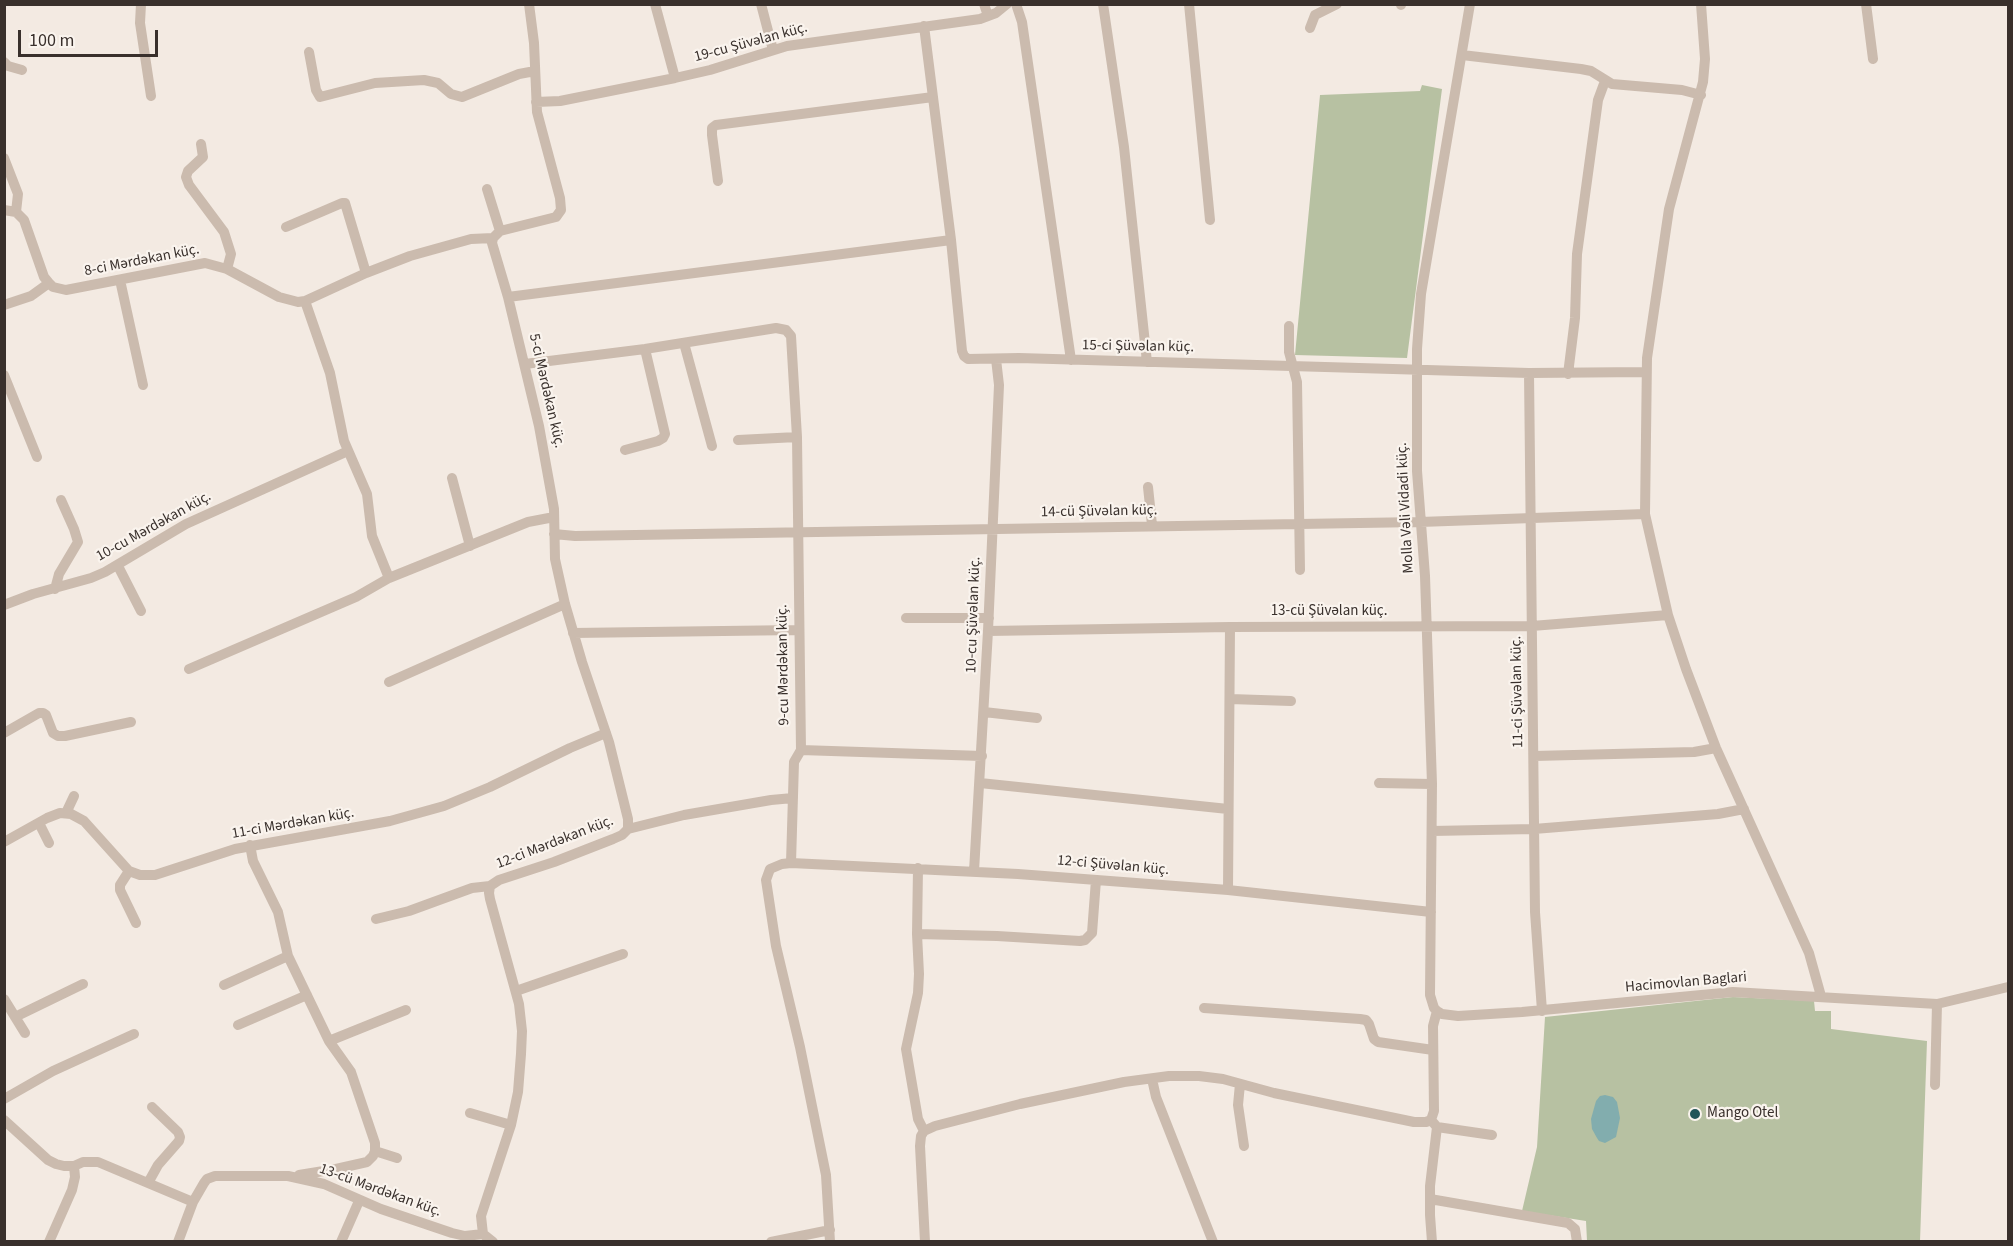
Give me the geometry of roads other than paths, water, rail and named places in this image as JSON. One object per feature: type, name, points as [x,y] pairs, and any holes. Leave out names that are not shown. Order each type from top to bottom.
[{"type":"street","points":[[141,4],[141,23],[151,96]]},
{"type":"street","points":[[389,578],[372,536],[367,494],[348,451],[341,429],[330,373],[304,301],[410,256],[556,217],[561,210],[560,198],[539,122],[529,4]]},
{"type":"street","points":[[655,4],[675,78]]},
{"type":"street","points":[[761,4],[773,50]]},
{"type":"street","points":[[984,4],[988,16]]},
{"type":"street","name":"19-cu Şüvəlan küç.","points":[[536,102],[560,101],[675,78],[719,68],[773,50],[810,42],[988,16],[1007,4]]},
{"type":"street","points":[[1016,4],[1022,22],[1071,360]]},
{"type":"street","points":[[1103,4],[1124,147],[1148,362]]},
{"type":"street","points":[[1188,4],[1210,220]]},
{"type":"street","points":[[1310,28],[1315,15],[1337,4]]},
{"type":"street","name":"Molla Vəli Vidadi küç.","points":[[1437,1011],[1430,995],[1432,784],[1427,626],[1417,471],[1416,369],[1421,294],[1470,4]]},
{"type":"street","points":[[1701,4],[1705,59],[1701,94],[1669,209],[1646,372],[1645,514],[1668,615],[1686,669],[1716,748],[1809,953],[1821,996]]},
{"type":"street","points":[[1866,4],[1873,59]]},
{"type":"street","name":"15-ci Şüvəlan küç.","points":[[924,26],[964,356],[973,361],[1019,358],[1568,374],[1646,372]]},
{"type":"street","points":[[309,52],[316,90],[320,97],[375,83],[424,80],[438,83],[451,94],[462,97],[535,70]]},
{"type":"street","points":[[1462,55],[1581,69],[1605,81],[1621,85],[1682,90],[1701,94]]},
{"type":"street","points":[[4,62],[8,66],[22,70]]},
{"type":"street","points":[[1568,374],[1575,318],[1578,247],[1599,100],[1605,81]]},
{"type":"street","points":[[718,181],[712,128],[721,123],[933,97]]},
{"type":"street","points":[[201,144],[203,157],[188,171],[186,177],[189,185],[224,232],[231,254],[227,269]]},
{"type":"street","points":[[4,158],[18,194],[10,211],[24,220],[44,277],[49,283],[31,296],[4,305]]},
{"type":"street","name":"5-ci Mərdəkan küç.","points":[[487,189],[497,234],[493,249],[508,297],[540,426],[552,496],[555,559],[573,633],[606,733],[628,819],[628,829]]},
{"type":"street","points":[[286,228],[345,203],[366,273]]},
{"type":"street","points":[[508,297],[951,240]]},
{"type":"street","name":"8-ci Mərdəkan küç.","points":[[49,283],[66,290],[197,264],[212,264],[227,269],[279,297],[291,301],[304,301]]},
{"type":"street","points":[[120,280],[143,386]]},
{"type":"street","points":[[1289,326],[1289,352],[1297,382],[1300,570]]},
{"type":"street","name":"9-cu Mərdəkan küç.","points":[[525,364],[645,350],[776,328],[786,330],[791,336],[797,437],[801,750],[794,762],[791,863]]},
{"type":"street","points":[[684,343],[712,446]]},
{"type":"street","points":[[625,450],[658,441],[666,434],[645,350]]},
{"type":"street","name":"10-cu Şüvəlan küç.","points":[[974,871],[989,618],[999,385],[996,360]]},
{"type":"street","name":"11-ci Şüvəlan küç.","points":[[1529,373],[1535,929],[1542,1011]]},
{"type":"street","points":[[4,375],[37,458]]},
{"type":"street","points":[[738,440],[797,437]]},
{"type":"street","name":"10-cu Mərdəkan küç.","points":[[4,604],[91,578],[118,566],[186,524],[348,451]]},
{"type":"street","points":[[452,478],[470,546]]},
{"type":"street","points":[[1148,487],[1152,525]]},
{"type":"street","points":[[55,589],[59,574],[78,542],[61,500]]},
{"type":"street","name":"14-cü Şüvəlan küç.","points":[[554,534],[575,536],[1420,522],[1645,514]]},
{"type":"street","points":[[189,669],[356,597],[389,578],[528,522],[554,517]]},
{"type":"street","points":[[118,566],[141,611]]},
{"type":"street","points":[[388,682],[565,604]]},
{"type":"street","name":"13-cü Şüvəlan küç.","points":[[988,631],[1532,626],[1668,615]]},
{"type":"street","points":[[906,618],[989,618]]},
{"type":"street","points":[[1228,890],[1230,627]]},
{"type":"street","points":[[573,633],[798,630]]},
{"type":"street","points":[[1230,699],[1291,701]]},
{"type":"street","points":[[984,712],[1037,718]]},
{"type":"street","points":[[4,734],[39,713],[46,715],[53,733],[58,736],[131,722]]},
{"type":"street","name":"11-ci Mərdəkan küç.","points":[[129,871],[140,875],[155,875],[250,845],[390,821],[444,806],[606,733]]},
{"type":"street","points":[[1534,756],[1694,752],[1716,748]]},
{"type":"street","points":[[801,750],[982,756]]},
{"type":"street","points":[[980,783],[1228,809]]},
{"type":"street","points":[[1379,783],[1432,784]]},
{"type":"street","points":[[66,813],[74,796]]},
{"type":"street","name":"12-ci Mərdəkan küç.","points":[[483,1234],[481,1216],[511,1125],[518,1092],[521,1054],[521,1017],[490,899],[490,886],[499,880],[613,839],[628,829],[684,815],[793,798]]},
{"type":"street","points":[[1432,831],[1534,829],[1718,814],[1744,809]]},
{"type":"street","points":[[4,842],[55,814],[66,813],[84,821],[129,871],[120,885],[120,890],[136,923]]},
{"type":"street","points":[[39,823],[49,843]]},
{"type":"street","points":[[250,845],[253,861],[278,912],[288,956],[329,1041],[351,1071],[375,1143],[373,1156],[367,1162],[288,1176]]},
{"type":"street","points":[[791,863],[770,869],[766,880],[776,946],[800,1047],[826,1175],[830,1242]]},
{"type":"street","name":"12-ci Şüvəlan küç.","points":[[791,863],[974,871],[1228,890],[1431,912]]},
{"type":"street","points":[[918,868],[918,993],[906,1049],[918,1119],[924,1131]]},
{"type":"street","points":[[917,934],[1085,940],[1092,933],[1096,880]]},
{"type":"street","points":[[376,919],[472,888],[490,886]]},
{"type":"street","points":[[516,991],[623,954]]},
{"type":"street","points":[[224,985],[288,956]]},
{"type":"street","points":[[15,1017],[83,984]]},
{"type":"street","name":"Hacimovlan Baglari","points":[[1437,1011],[1458,1016],[1542,1011],[1732,992],[1937,1004],[2008,987]]},
{"type":"street","points":[[238,1025],[307,995]]},
{"type":"street","points":[[4,999],[25,1033]]},
{"type":"street","points":[[1935,1085],[1937,1004]]},
{"type":"street","points":[[1204,1008],[1366,1020],[1374,1039],[1378,1042],[1433,1050]]},
{"type":"street","points":[[329,1041],[406,1010]]},
{"type":"street","points":[[1432,1242],[1430,1198],[1434,1123],[1433,1026],[1437,1011]]},
{"type":"street","points":[[4,1099],[53,1071],[134,1034]]},
{"type":"street","points":[[925,1242],[920,1146],[924,1131],[935,1126],[1020,1104],[1103,1086],[1152,1079],[1199,1076],[1414,1122],[1434,1123],[1492,1135]]},
{"type":"street","points":[[1152,1079],[1156,1097],[1213,1242]]},
{"type":"street","points":[[1240,1084],[1238,1105],[1244,1146]]},
{"type":"street","points":[[148,1183],[158,1165],[180,1137],[178,1132],[152,1107]]},
{"type":"street","points":[[470,1113],[511,1125]]},
{"type":"street","points":[[4,1120],[48,1160],[64,1166],[98,1162],[193,1202]]},
{"type":"street","points":[[375,1151],[397,1158]]},
{"type":"street","points":[[49,1242],[72,1190],[75,1177],[74,1166]]},
{"type":"street","points":[[334,1189],[336,1169]]},
{"type":"street","name":"13-cü Mərdəkan küç.","points":[[178,1242],[193,1202],[204,1183],[207,1179],[224,1174],[288,1176],[306,1179],[359,1201],[452,1233],[465,1236],[483,1234]]},
{"type":"street","points":[[1430,1198],[1568,1223],[1575,1229],[1577,1242]]},
{"type":"street","points":[[341,1242],[359,1201]]},
{"type":"street","points":[[771,1242],[830,1230]]},
{"type":"street","points":[[483,1234],[493,1242]]},
{"type":"water","points":[[1600,1096],[1613,1097],[1617,1102],[1620,1118],[1616,1137],[1605,1143],[1597,1138],[1592,1129],[1591,1119],[1596,1101]]},
{"type":"place","name":"Mango Otel","points":[[1695,1114]]}]
